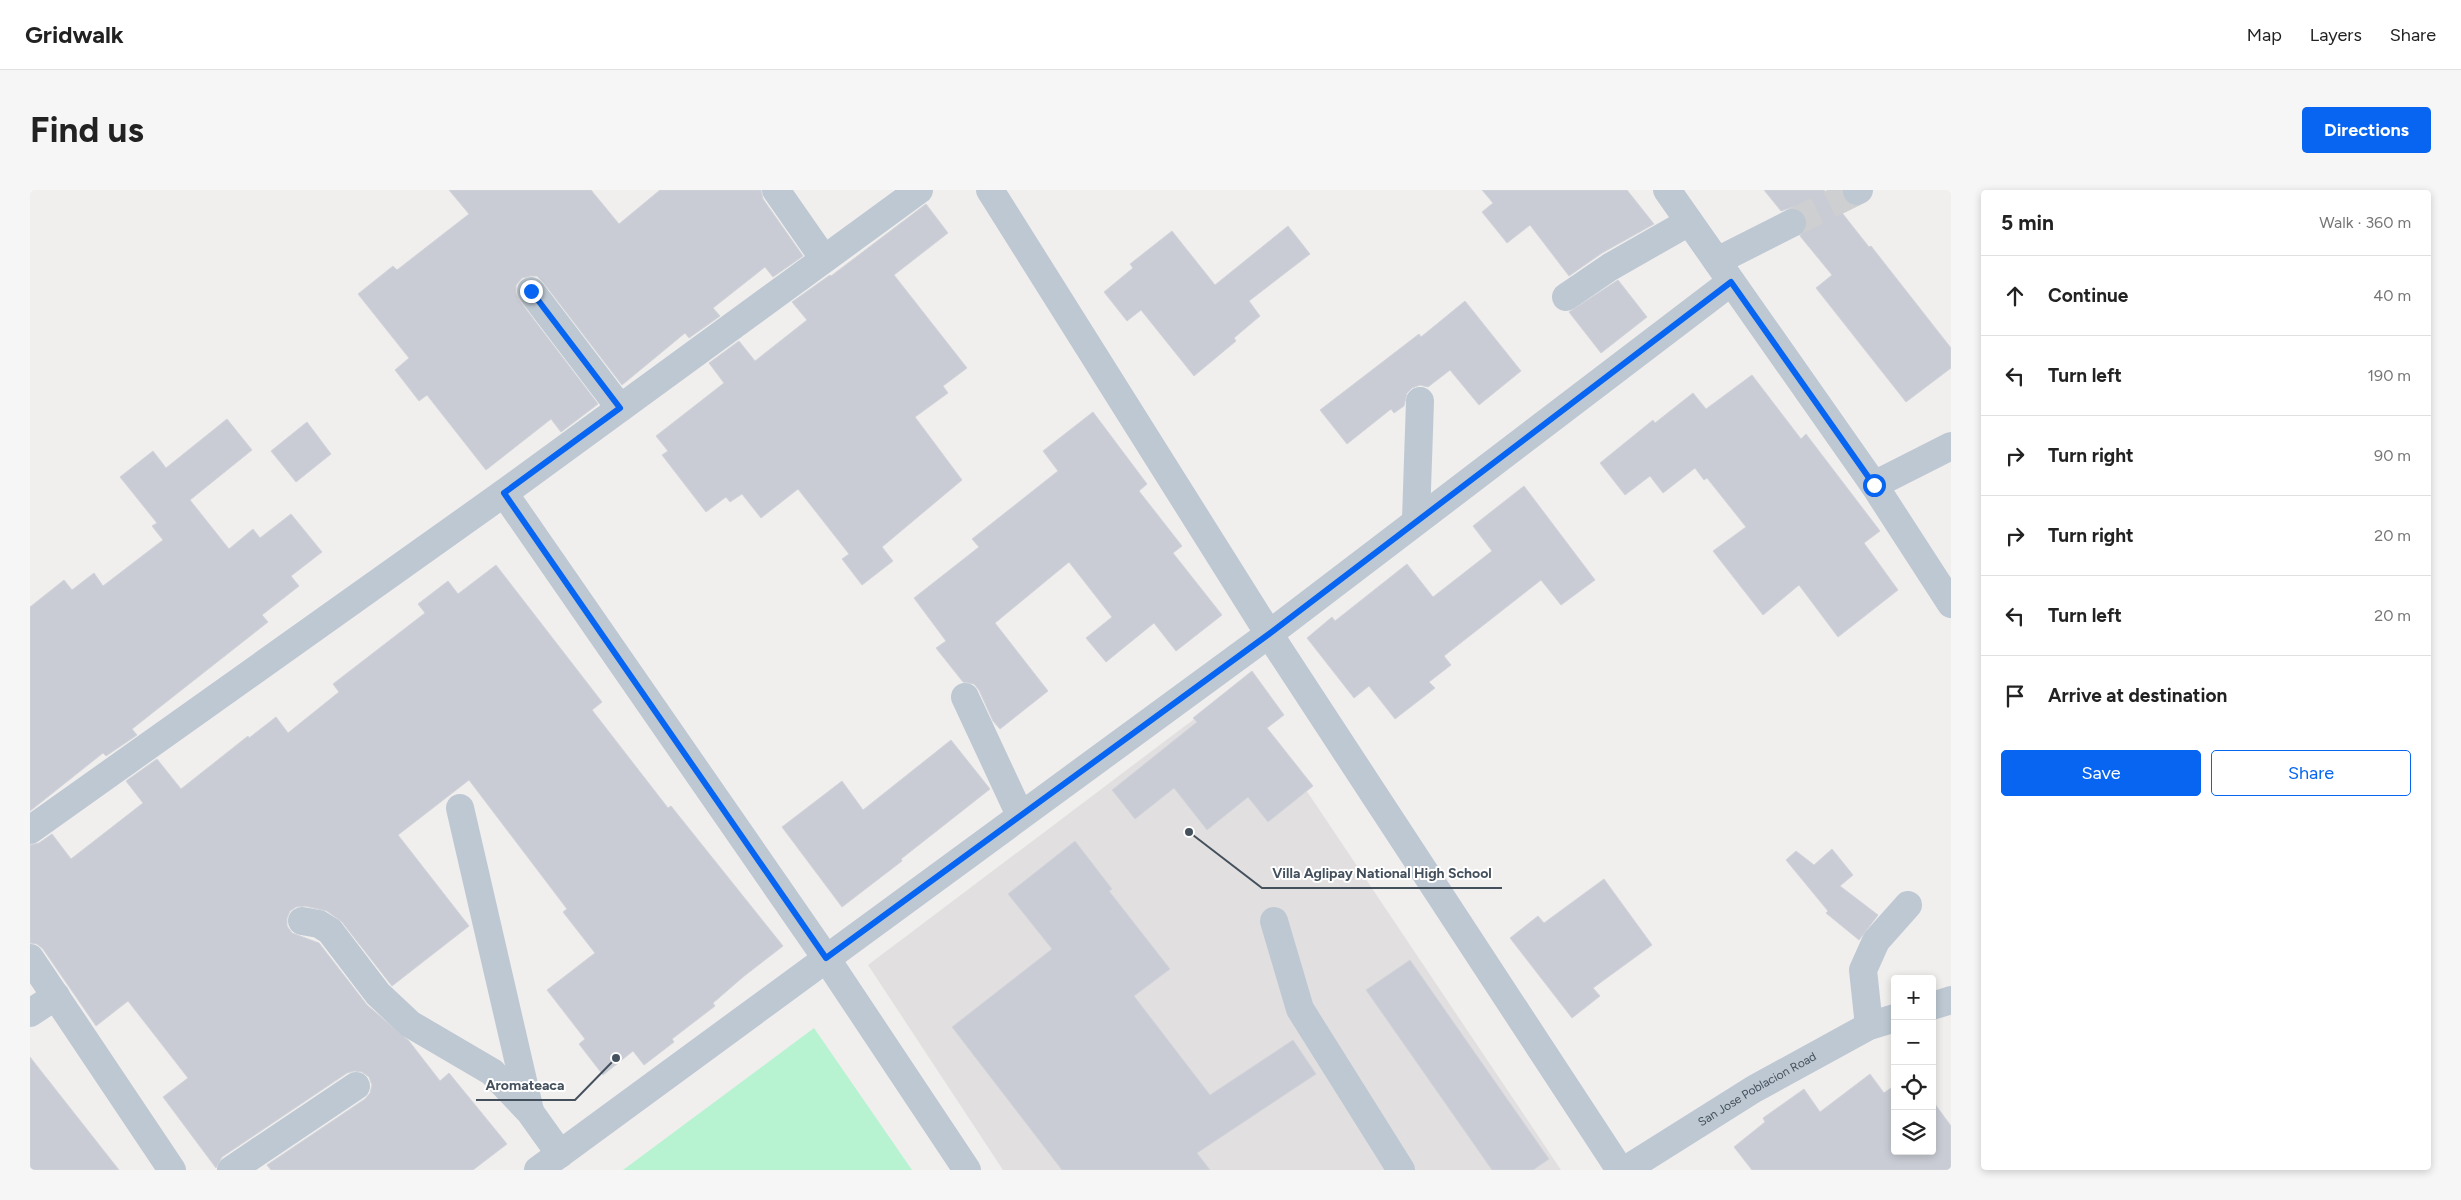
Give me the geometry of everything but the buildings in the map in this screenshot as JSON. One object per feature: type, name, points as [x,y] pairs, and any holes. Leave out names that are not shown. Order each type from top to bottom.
[{"type":"street","points":[[776,190],[824,259]]},
{"type":"street","points":[[30,830],[504,493],[919,190]]},
{"type":"street","points":[[990,190],[1269,634],[1620,1170]]},
{"type":"street","points":[[1667,190],[1874,485],[1951,604]]},
{"type":"street","points":[[1566,297],[1610,267],[1689,222]]},
{"type":"street","points":[[460,808],[530,1112],[549,1162],[1269,634],[1416,520],[1724,272],[1792,223]]},
{"type":"street","points":[[531,291],[620,408]]},
{"type":"street","points":[[1416,520],[1420,401]]},
{"type":"street","points":[[1874,485],[1951,446]]},
{"type":"street","points":[[504,493],[826,958],[967,1170]]},
{"type":"street","points":[[965,697],[1020,815]]},
{"type":"street","points":[[1882,1022],[1864,970],[1876,941],[1908,905]]},
{"type":"street","points":[[302,920],[319,924],[330,931],[378,994],[410,1024],[492,1072],[530,1112]]},
{"type":"street","points":[[1274,921],[1300,1008],[1402,1170]]},
{"type":"street","points":[[30,958],[172,1170]]},
{"type":"street","points":[[30,1013],[56,996]]},
{"type":"street","points":[[1936,1005],[1951,1000]]},
{"type":"street","name":"San Jose Poblacion Road","points":[[1626,1170],[1754,1089],[1882,1022]]},
{"type":"street","points":[[231,1170],[356,1086]]},
{"type":"shaded area","points":[[1226,695],[1245,699],[1561,1170],[1003,1170],[868,965]]},
{"type":"green space","points":[[814,1028],[912,1170],[623,1170]]},
{"type":"tunnel","points":[[1792,223],[1857,191]]},
{"type":"place","name":"Villa Aglipay National High School","points":[[1189,832]]},
{"type":"place","name":"Aromateaca","points":[[616,1058]]},
{"type":"route","points":[[531,291],[620,408],[504,493],[826,958],[1269,634],[1416,520],[1731,282],[1874,485]]}]
